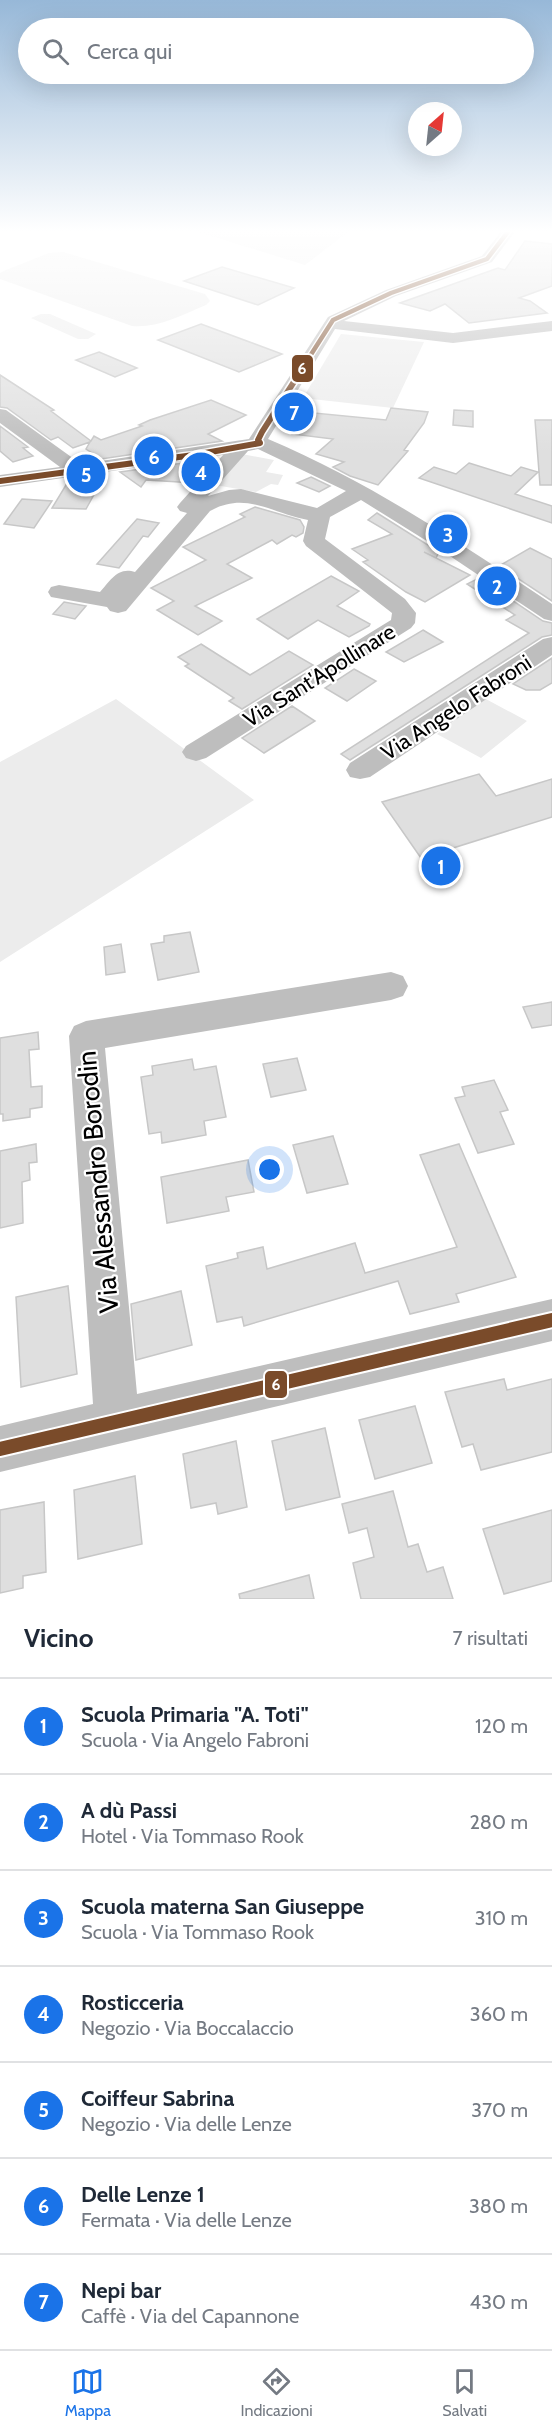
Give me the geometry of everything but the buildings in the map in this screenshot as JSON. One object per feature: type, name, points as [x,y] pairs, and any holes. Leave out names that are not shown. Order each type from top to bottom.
[{"type":"street","points":[[59,592],[105,600],[246,443],[329,324],[338,316],[365,304]]},
{"type":"street","points":[[329,324],[453,338],[552,326]]},
{"type":"street","points":[[0,414],[78,471]]},
{"type":"street","points":[[0,482],[246,443],[292,455],[361,491],[439,537],[552,614]]},
{"type":"street","points":[[118,606],[203,507],[211,502],[225,496],[244,495],[295,511],[320,514],[361,491]]},
{"type":"street","name":"Via Sant'Apollinare","points":[[196,752],[403,623],[405,616],[400,608],[314,541],[320,514]]},
{"type":"street","name":"Via Angelo Fabroni","points":[[360,770],[552,644]]},
{"type":"street","name":"Via Alessandro Borodin","points":[[117,1422],[86,1036],[391,986]]},
{"type":"street","points":[[0,1449],[552,1320]]},
{"type":"shaded area","points":[[69,304],[207,304],[170,320],[152,325],[132,326]]},
{"type":"shaded area","points":[[41,314],[50,314],[96,334],[88,339],[78,339],[31,318]]},
{"type":"shaded area","points":[[341,334],[424,342],[393,408],[303,398]]},
{"type":"shaded area","points":[[242,454],[274,460],[266,472],[283,475],[278,485],[271,484],[256,492],[215,485]]},
{"type":"shaded area","points":[[484,698],[527,721],[481,758],[437,734]]},
{"type":"shaded area","points":[[116,699],[254,800],[0,962],[0,762]]},
{"type":"transit line","name":"6","points":[[0,481],[194,455],[260,443],[258,440],[262,432],[333,320],[368,304]]},
{"type":"transit line","name":"6","points":[[0,1449],[552,1320]]},
{"type":"place","name":"Nepi bar","points":[[294,412]]},
{"type":"place","name":"Delle Lenze 1","points":[[154,456]]},
{"type":"place","name":"Rosticceria","points":[[201,472]]},
{"type":"place","name":"Coiffeur Sabrina","points":[[86,474]]},
{"type":"place","name":"Scuola materna San Giuseppe","points":[[448,534]]},
{"type":"place","name":"A dù Passi","points":[[497,586]]},
{"type":"place","name":"Scuola Primaria \"A. Toti\"","points":[[441,866]]}]
